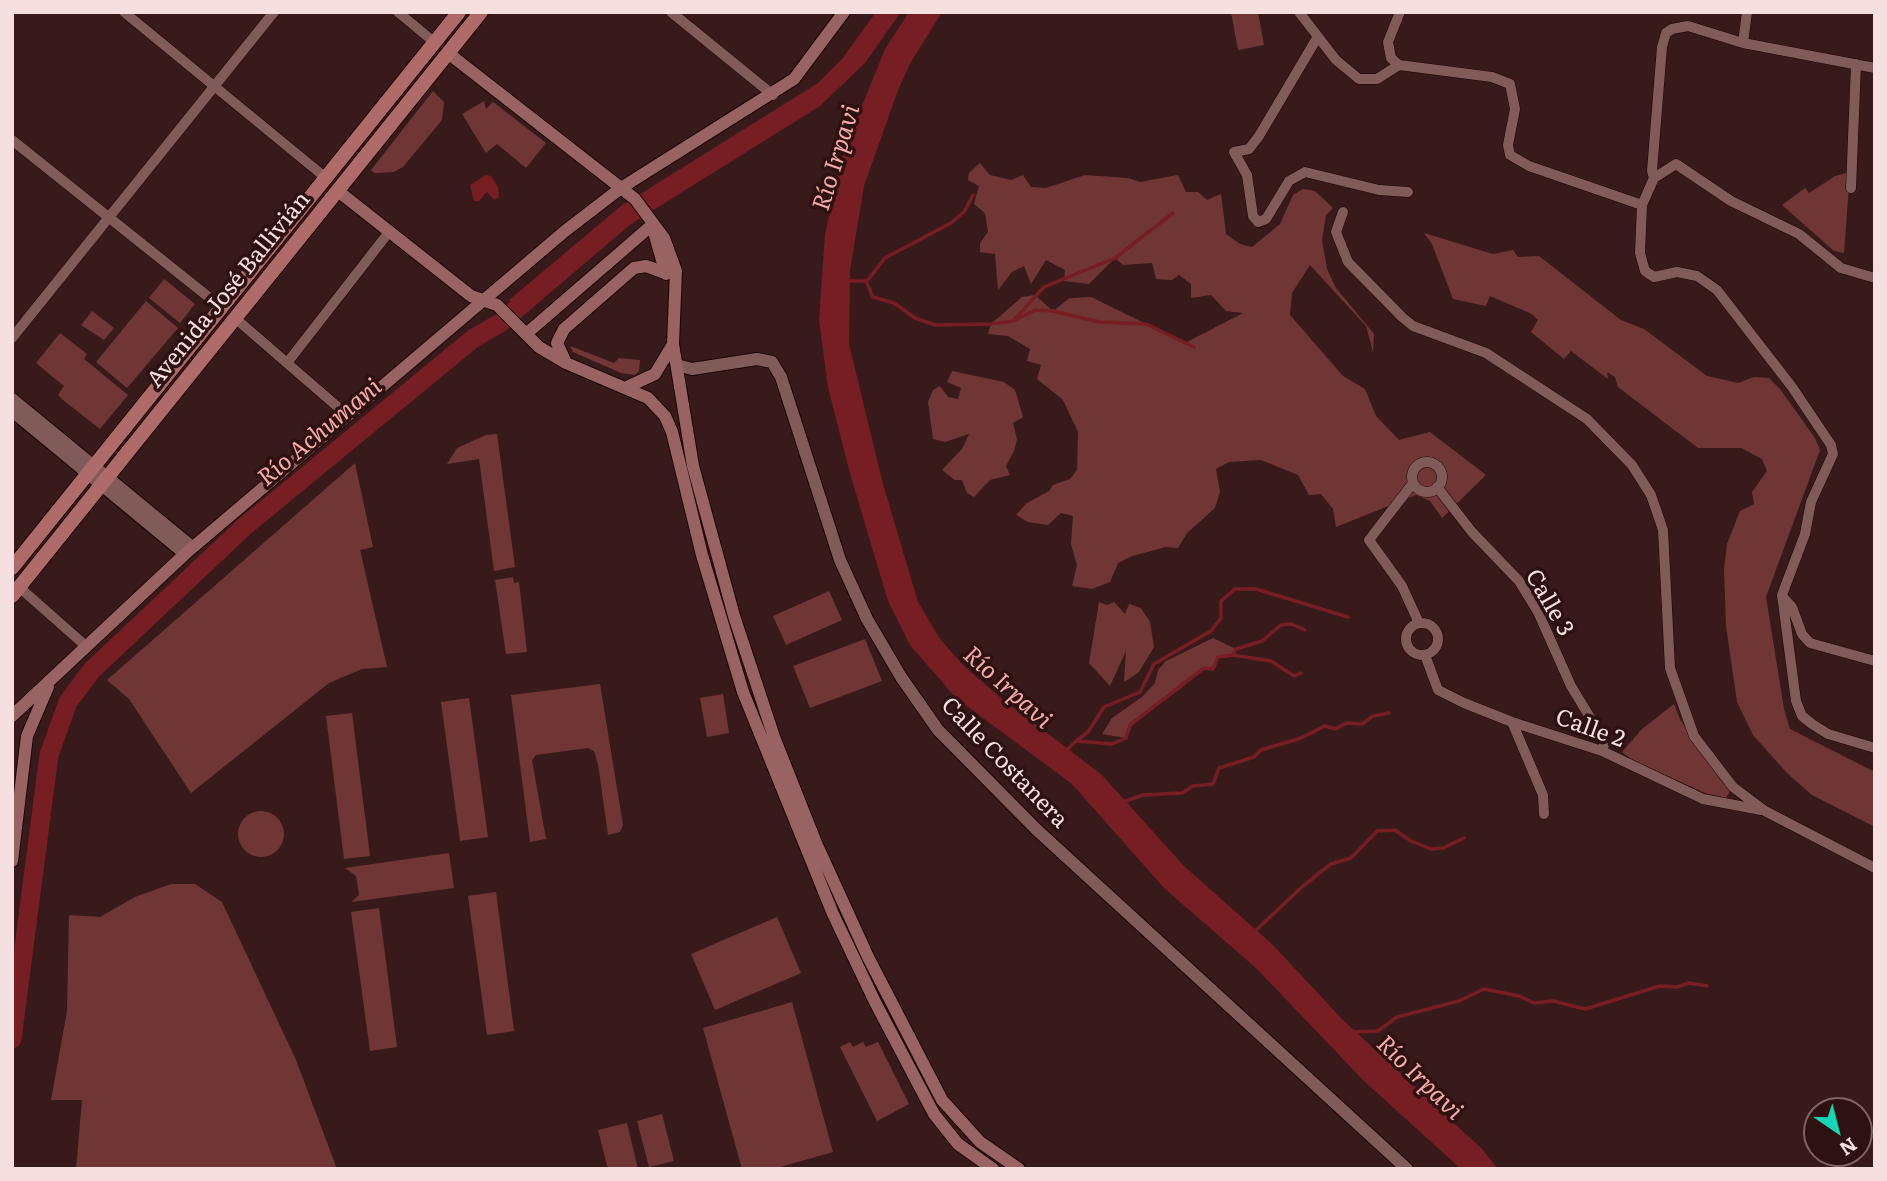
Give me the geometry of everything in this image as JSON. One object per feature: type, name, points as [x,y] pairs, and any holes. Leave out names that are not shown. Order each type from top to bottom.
[{"type":"main road","name":"Avenida José Ballivián","points":[[14,565],[459,12]]},
{"type":"main road","name":"Avenida José Ballivián","points":[[15,587],[105,480],[481,12]]},
{"type":"main road","points":[[12,716],[188,551],[347,415],[491,303],[565,231],[630,195],[635,179],[773,95],[806,65],[844,12]]},
{"type":"main road","points":[[435,42],[630,195],[670,249],[676,271],[673,285],[673,344],[693,466],[772,749]]},
{"type":"main road","points":[[326,178],[388,232],[471,296],[491,303],[516,323],[538,347],[566,363],[627,387],[658,407],[669,424],[733,660],[772,749],[827,901],[886,1010],[934,1114],[958,1144],[993,1169]]},
{"type":"main road","points":[[650,221],[665,273],[673,285]]},
{"type":"main road","points":[[526,334],[650,221]]},
{"type":"main road","points":[[566,363],[557,343],[564,329],[634,268],[646,266],[665,273]]},
{"type":"main road","points":[[627,387],[655,374],[673,344]]},
{"type":"main road","points":[[14,565],[15,587]]},
{"type":"main road","points":[[721,620],[734,617]]},
{"type":"main road","points":[[733,660],[746,656]]},
{"type":"main road","points":[[12,861],[27,736],[50,683]]},
{"type":"main road","points":[[12,746],[23,761]]},
{"type":"main road","points":[[886,1010],[950,1112],[995,1155],[1019,1169]]},
{"type":"street","points":[[124,12],[326,178]]},
{"type":"street","points":[[12,338],[274,12]]},
{"type":"street","points":[[398,12],[435,42]]},
{"type":"street","points":[[671,12],[773,95]]},
{"type":"street","points":[[1299,12],[1317,38],[1348,72],[1359,79],[1377,79],[1399,65]]},
{"type":"street","points":[[1401,12],[1388,42],[1391,58],[1399,65],[1492,78],[1510,84],[1515,108],[1508,145],[1510,155],[1529,166],[1642,205]]},
{"type":"street","points":[[1743,43],[1747,12]]},
{"type":"street","points":[[1654,178],[1652,171],[1662,47],[1666,33],[1672,29],[1688,26],[1743,43],[1875,68]]},
{"type":"street","points":[[1317,38],[1259,136],[1249,149],[1234,152],[1247,175],[1252,216],[1258,222],[1266,219],[1289,181],[1305,172],[1365,188],[1408,192]]},
{"type":"street","points":[[1851,188],[1856,64]]},
{"type":"street","points":[[12,140],[221,307]]},
{"type":"street","points":[[1875,278],[1841,268],[1799,234],[1731,201],[1685,167],[1671,165],[1654,178],[1642,205],[1640,253],[1645,271],[1654,277],[1677,272],[1697,276],[1717,290],[1792,387],[1831,445],[1833,454],[1811,502],[1805,534],[1782,595],[1796,701],[1802,716],[1828,734],[1875,748]]},
{"type":"street","points":[[1343,212],[1336,232],[1348,262],[1402,317],[1413,326],[1486,354],[1587,419],[1632,465],[1651,495],[1662,530],[1670,668],[1679,702],[1694,736],[1733,787],[1765,811],[1875,868]]},
{"type":"street","points":[[287,363],[388,232]]},
{"type":"street","points":[[235,318],[347,415]]},
{"type":"street","name":"Calle Costanera","points":[[677,365],[692,369],[757,359],[772,362],[782,377],[840,560],[867,619],[901,677],[938,730],[1037,830],[1407,1169]]},
{"type":"street","points":[[12,399],[91,469]]},
{"type":"street","points":[[12,411],[105,480],[188,551]]},
{"type":"street","points":[[1413,483],[1424,492],[1437,487],[1441,479],[1439,469],[1427,463],[1414,469],[1413,483],[1369,540],[1402,586],[1419,623]]},
{"type":"street","name":"Calle 3","points":[[1437,487],[1525,592],[1538,612],[1571,686],[1605,742],[1602,751]]},
{"type":"street","points":[[15,587],[87,647]]},
{"type":"street","points":[[1782,595],[1792,607],[1802,634],[1810,643],[1875,661]]},
{"type":"street","points":[[1419,623],[1430,625],[1437,633],[1434,649],[1424,655],[1414,653],[1405,642],[1410,627],[1419,623]]},
{"type":"street","name":"Calle 2","points":[[1424,655],[1438,690],[1512,722],[1602,751],[1703,799],[1765,811]]},
{"type":"street","points":[[1512,722],[1543,795],[1544,814]]},
{"type":"shaded area","points":[[876,12],[901,12],[865,63],[820,106],[631,224],[524,315],[509,300],[621,206],[818,83],[842,59]]},
{"type":"shaded area","name":"Río Irpavi","points":[[909,12],[942,12],[911,62],[898,90],[864,186],[850,270],[849,344],[883,484],[918,602],[940,639],[963,665],[996,694],[1102,775],[1184,866],[1273,945],[1343,1020],[1482,1149],[1498,1169],[1461,1169],[1363,1080],[1257,969],[1164,888],[1072,784],[956,698],[910,645],[888,601],[849,470],[828,387],[819,320],[825,234],[844,151],[885,49]]},
{"type":"shaded area","points":[[1231,12],[1258,12],[1264,45],[1238,50]]},
{"type":"shaded area","points":[[433,91],[444,102],[442,120],[403,167],[394,172],[374,173],[371,170]]},
{"type":"shaded area","points":[[484,101],[486,109],[493,102],[546,143],[526,168],[497,144],[486,153],[462,114]]},
{"type":"shaded area","points":[[980,163],[990,175],[1011,180],[1023,175],[1031,187],[1046,188],[1085,175],[1128,178],[1140,182],[1178,175],[1186,192],[1198,192],[1207,200],[1221,194],[1226,234],[1240,244],[1252,247],[1280,224],[1293,195],[1303,189],[1315,191],[1333,208],[1326,215],[1322,240],[1327,269],[1336,288],[1374,334],[1373,352],[1366,326],[1310,265],[1292,293],[1290,315],[1343,376],[1365,389],[1376,416],[1399,440],[1430,432],[1486,475],[1442,518],[1430,501],[1416,495],[1336,527],[1333,509],[1321,494],[1309,495],[1298,475],[1261,460],[1229,462],[1216,469],[1220,492],[1215,508],[1187,533],[1178,548],[1166,547],[1132,556],[1118,563],[1110,582],[1092,589],[1072,586],[1077,565],[1071,544],[1073,516],[1061,513],[1048,525],[1028,522],[1016,515],[1027,503],[1049,491],[1053,485],[1070,479],[1077,470],[1078,432],[1063,400],[1037,379],[1041,365],[1027,361],[1030,349],[1008,336],[988,334],[991,324],[1022,297],[1035,295],[1053,311],[1070,298],[1091,297],[1185,343],[1243,313],[1226,311],[1211,295],[1191,298],[1191,284],[1179,275],[1172,280],[1156,279],[1152,263],[1123,265],[1115,258],[1089,284],[1064,281],[1065,270],[1046,260],[1031,284],[1024,266],[1012,272],[998,290],[995,254],[980,252],[980,243],[988,232],[985,213],[974,204],[979,186],[968,180],[969,173]]},
{"type":"shaded area","points":[[1850,172],[1844,253],[1834,251],[1782,205],[1805,188],[1809,193],[1835,176]]},
{"type":"shaded area","points":[[486,175],[491,176],[498,187],[499,197],[494,200],[487,192],[479,201],[474,201],[470,185]]},
{"type":"shaded area","points":[[1424,233],[1493,254],[1513,250],[1518,257],[1539,256],[1621,320],[1644,329],[1707,376],[1738,383],[1754,377],[1769,378],[1780,389],[1815,438],[1820,450],[1766,597],[1784,709],[1790,729],[1875,772],[1875,827],[1812,795],[1787,773],[1753,735],[1737,702],[1726,626],[1724,569],[1727,544],[1740,511],[1754,504],[1752,492],[1767,471],[1762,459],[1741,448],[1698,448],[1618,387],[1615,377],[1607,372],[1608,379],[1571,351],[1564,359],[1531,332],[1538,320],[1532,314],[1490,296],[1486,306],[1453,299],[1432,244]]},
{"type":"shaded area","points":[[164,279],[195,304],[180,323],[149,298]]},
{"type":"shaded area","points":[[146,301],[178,328],[127,388],[96,362]]},
{"type":"shaded area","points":[[92,311],[114,328],[104,340],[81,325]]},
{"type":"shaded area","points":[[60,333],[87,354],[84,359],[128,395],[100,429],[58,395],[64,386],[36,363]]},
{"type":"shaded area","points":[[570,346],[614,363],[619,358],[640,360],[639,371],[635,375],[621,373],[573,352]]},
{"type":"shaded area","points":[[952,371],[1004,382],[1015,390],[1023,417],[1013,423],[1017,439],[1006,466],[1010,475],[990,480],[974,497],[967,493],[962,480],[955,480],[942,470],[962,449],[969,434],[945,442],[933,439],[928,402],[933,390],[940,386],[948,397],[958,399],[961,388],[947,382]]},
{"type":"shaded area","points":[[497,434],[515,567],[494,571],[479,459],[447,464],[457,448],[486,435]]},
{"type":"shaded area","points":[[355,463],[373,547],[360,550],[387,667],[362,669],[329,683],[191,793],[129,699],[107,680]]},
{"type":"shaded area","points":[[513,577],[514,583],[519,582],[527,652],[506,654],[495,580]]},
{"type":"shaded area","points":[[829,591],[842,620],[786,645],[773,616]]},
{"type":"shaded area","points":[[1099,602],[1107,605],[1114,602],[1125,614],[1129,604],[1141,608],[1150,622],[1154,647],[1139,672],[1124,682],[1126,651],[1110,686],[1089,663]]},
{"type":"shaded area","points":[[1213,638],[1236,649],[1233,655],[1218,657],[1213,669],[1204,668],[1179,690],[1165,696],[1130,725],[1126,738],[1102,734],[1112,718],[1142,697],[1155,683],[1158,670],[1166,661]]},
{"type":"shaded area","points":[[865,639],[882,681],[810,708],[793,666]]},
{"type":"shaded area","points":[[600,684],[623,825],[620,832],[608,835],[598,764],[594,751],[588,748],[536,755],[532,760],[546,839],[530,842],[511,695]]},
{"type":"shaded area","points":[[723,694],[729,733],[707,737],[700,698]]},
{"type":"shaded area","points":[[469,698],[488,837],[460,841],[441,702]]},
{"type":"shaded area","points":[[1674,704],[1680,719],[1708,763],[1730,791],[1726,798],[1705,793],[1634,761],[1622,752],[1642,729]]},
{"type":"shaded area","points":[[352,713],[370,856],[344,859],[326,716]]},
{"type":"shaded area","points":[[261,811],[277,818],[284,834],[277,850],[261,857],[245,850],[238,834],[245,818]]},
{"type":"shaded area","points":[[449,853],[454,888],[351,902],[359,895],[356,876],[345,868]]},
{"type":"shaded area","points":[[171,884],[195,884],[222,902],[296,1060],[337,1169],[76,1169],[82,1100],[51,1100],[67,1011],[69,915],[100,917],[135,897]]},
{"type":"shaded area","points":[[496,892],[514,1031],[487,1035],[468,896]]},
{"type":"shaded area","points":[[379,908],[397,1047],[370,1051],[351,912]]},
{"type":"shaded area","points":[[777,917],[801,973],[715,1010],[691,954]]},
{"type":"shaded area","points":[[792,1002],[833,1152],[773,1169],[742,1169],[703,1028]]},
{"type":"shaded area","points":[[850,1042],[853,1047],[863,1042],[866,1047],[878,1042],[909,1104],[877,1121],[840,1047]]},
{"type":"shaded area","points":[[662,1114],[674,1161],[649,1167],[637,1121]]},
{"type":"shaded area","points":[[627,1123],[638,1169],[608,1169],[598,1130]]},
{"type":"waterway","points":[[867,281],[885,258],[951,223],[964,212],[973,195]]},
{"type":"waterway","points":[[1015,319],[1044,287],[1115,258],[1173,213]]},
{"type":"waterway","points":[[846,281],[866,281],[873,297],[894,303],[915,318],[935,325],[991,324],[1013,321],[1035,310],[1053,311],[1100,322],[1146,324],[1194,347]]},
{"type":"waterway","name":"Río Achumani","points":[[12,1039],[49,755],[68,702],[92,670],[244,527],[474,338],[500,323],[537,291]]},
{"type":"waterway","points":[[1076,741],[1088,732],[1104,707],[1140,692],[1154,664],[1211,631],[1221,618],[1221,601],[1235,589],[1256,589],[1348,617]]},
{"type":"waterway","points":[[1066,751],[1076,741],[1112,744],[1126,738],[1130,725],[1204,668],[1213,669],[1218,657],[1233,655],[1236,649],[1262,641],[1281,625],[1291,624],[1305,630]]},
{"type":"waterway","points":[[1233,655],[1271,661],[1294,676],[1301,673]]},
{"type":"waterway","points":[[1123,802],[1143,795],[1182,793],[1193,786],[1213,784],[1219,768],[1254,757],[1261,750],[1301,738],[1325,726],[1336,729],[1346,723],[1362,724],[1373,716],[1389,713]]},
{"type":"waterway","points":[[1253,933],[1303,886],[1331,864],[1351,858],[1377,831],[1395,830],[1411,841],[1431,849],[1443,848],[1464,838]]},
{"type":"waterway","points":[[1352,1032],[1378,1031],[1397,1017],[1459,1001],[1484,989],[1519,996],[1534,1003],[1553,1001],[1585,1009],[1660,986],[1677,987],[1689,983],[1707,986]]}]
